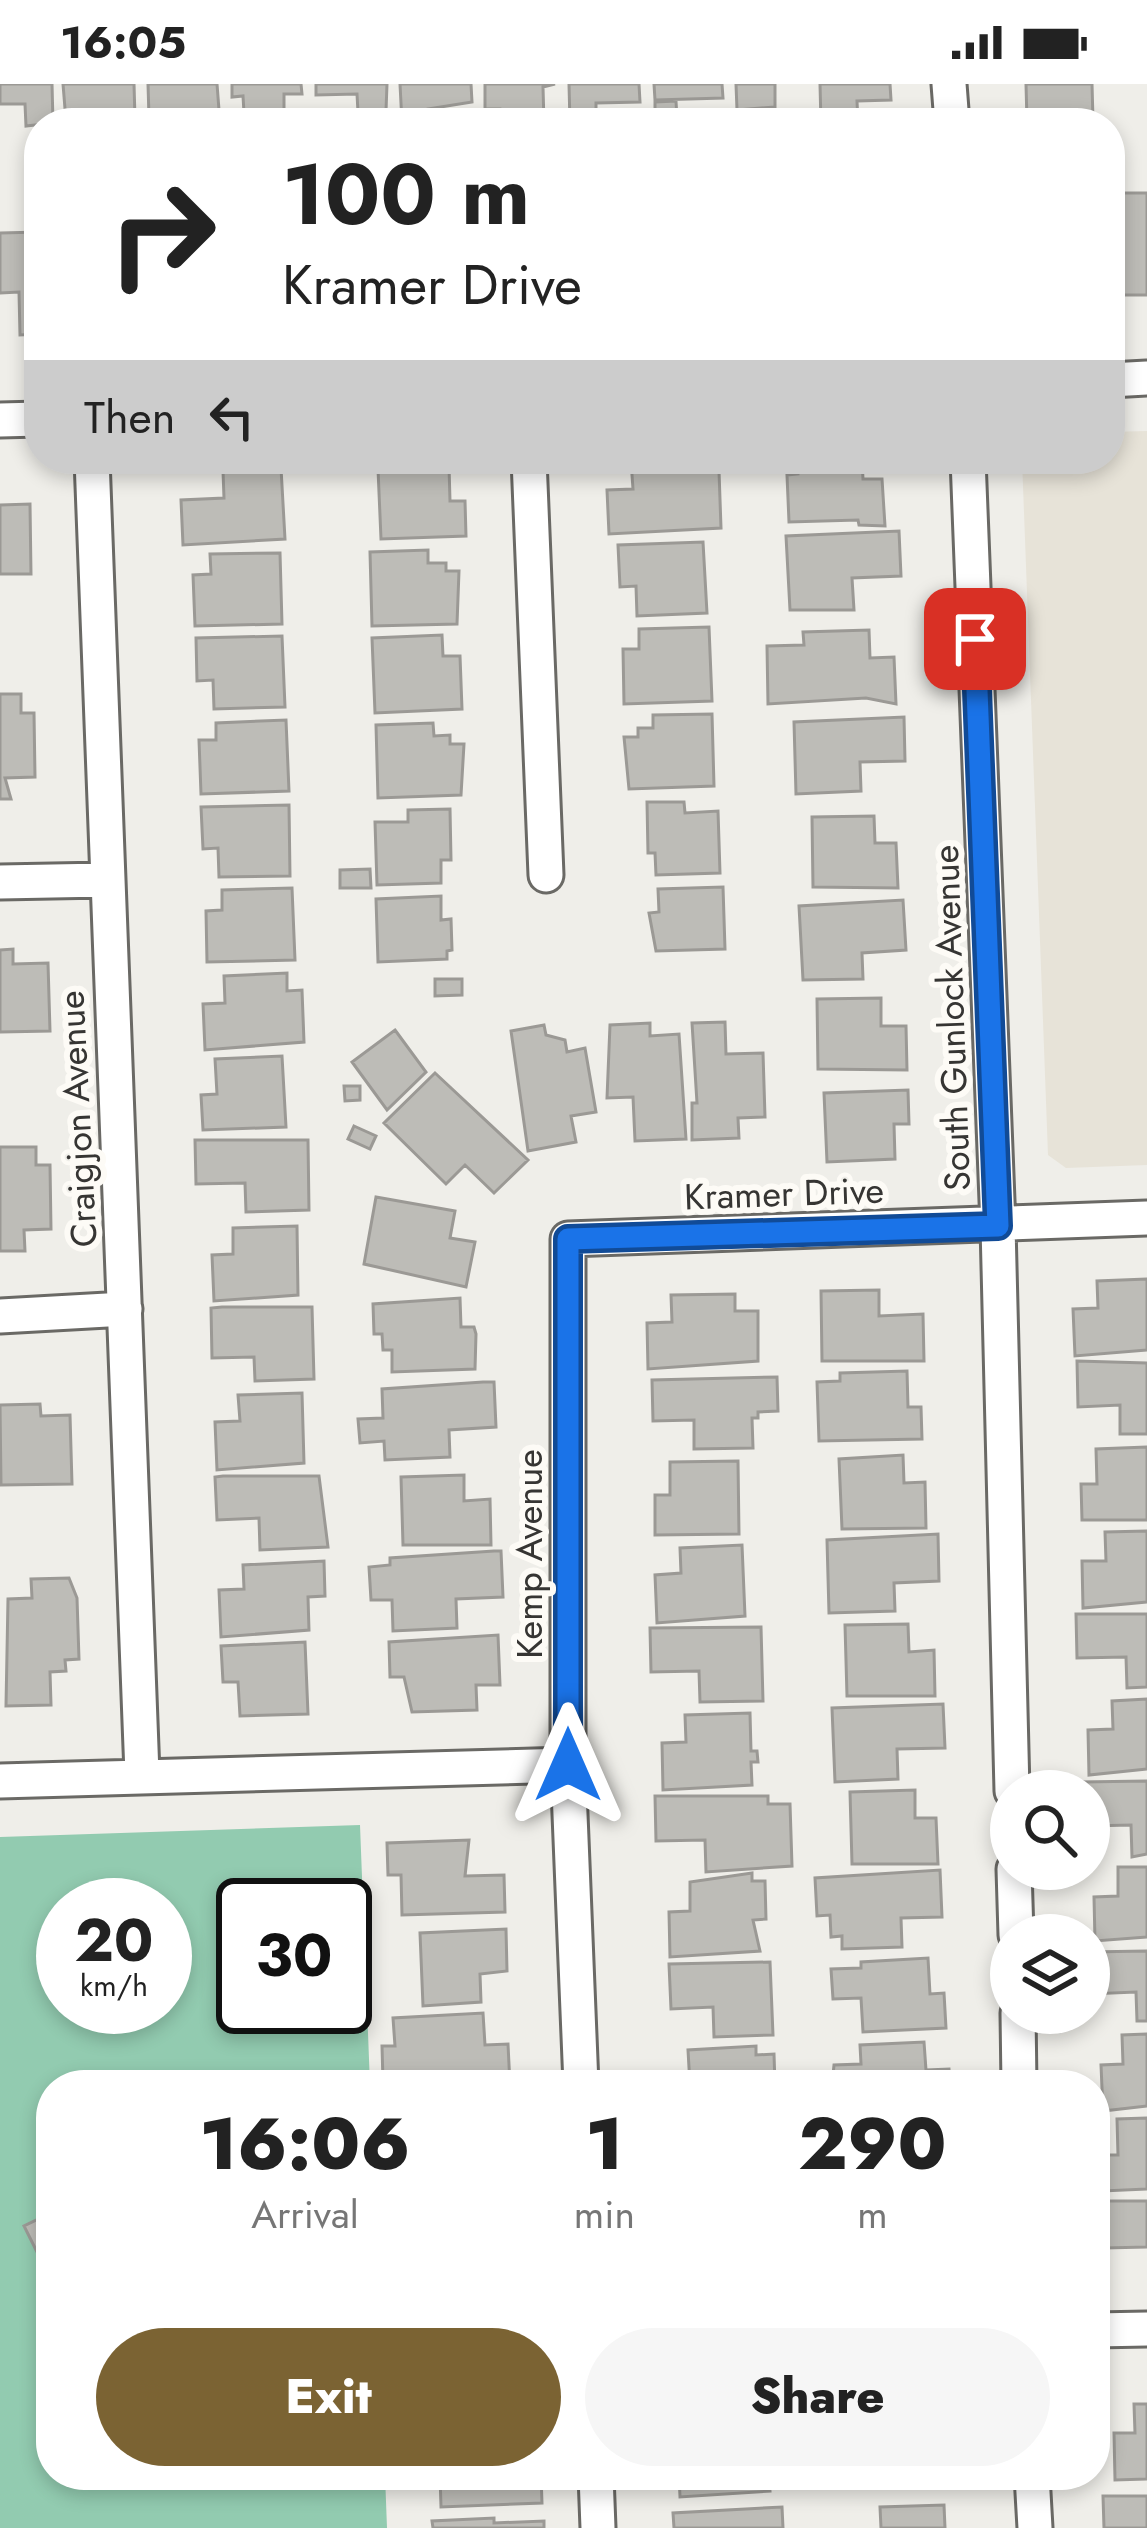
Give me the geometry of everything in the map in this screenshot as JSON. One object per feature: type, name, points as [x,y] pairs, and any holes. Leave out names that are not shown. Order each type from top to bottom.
[{"type":"street","name":"Craigjon Avenue","points":[[92,474],[142,1774]]},
{"type":"street","points":[[530,474],[547,875]]},
{"type":"street","name":"South Gunlock Avenue","points":[[969,474],[998,1226],[1011,1770]]},
{"type":"street","points":[[0,882],[105,880]]},
{"type":"street","name":"Kramer Drive","points":[[568,1239],[1147,1218]]},
{"type":"street","name":"Kemp Avenue","points":[[568,1239],[568,1765],[579,2070]]},
{"type":"street","points":[[0,1316],[125,1310]]},
{"type":"street","points":[[0,1781],[568,1765]]},
{"type":"street","points":[[1018,2034],[1019,2070]]},
{"type":"street","points":[[1110,2330],[1147,2329]]},
{"type":"street","points":[[597,2490],[598,2528]]},
{"type":"street","points":[[1033,2490],[1035,2528]]},
{"type":"shaded area","points":[[1147,431],[1147,1165],[1066,1168],[1048,1155],[1023,474],[1125,474],[1125,432]]},
{"type":"green space","points":[[360,1825],[362,1878],[216,1878],[216,2034],[368,2034],[369,2070],[36,2070],[36,2490],[386,2490],[387,2528],[0,2528],[0,1837]]},
{"type":"building","points":[[0,84],[52,84],[53,108],[0,104]]},
{"type":"building","points":[[63,84],[134,84],[135,108],[65,108]]},
{"type":"building","points":[[148,84],[217,84],[219,108],[149,108]]},
{"type":"building","points":[[232,84],[301,84],[302,94],[284,94],[284,108],[244,108],[243,96],[232,97]]},
{"type":"building","points":[[316,84],[387,84],[386,108],[358,108],[357,94],[316,95]]},
{"type":"building","points":[[400,84],[471,84],[472,102],[401,108]]},
{"type":"building","points":[[485,84],[555,84],[543,87],[544,108],[485,108]]},
{"type":"building","points":[[569,84],[639,84],[640,102],[570,108]]},
{"type":"building","points":[[654,84],[722,84],[723,98],[655,100]]},
{"type":"building","points":[[736,84],[775,84],[775,107],[737,108]]},
{"type":"building","points":[[820,84],[890,84],[891,100],[857,101],[857,108],[821,108]]},
{"type":"building","points":[[1026,84],[1092,84],[1093,108],[1027,108]]},
{"type":"building","points":[[676,101],[676,108],[655,108],[655,102]]},
{"type":"building","points":[[1125,193],[1147,193],[1147,295],[1125,295]]},
{"type":"building","points":[[24,232],[24,335],[20,335],[19,292],[0,293],[0,233]]},
{"type":"building","points":[[223,474],[281,474],[285,539],[183,545],[181,500],[224,498]]},
{"type":"building","points":[[378,474],[449,474],[450,501],[465,501],[466,536],[381,539]]},
{"type":"building","points":[[632,474],[719,474],[721,528],[609,534],[607,490],[633,489]]},
{"type":"building","points":[[863,474],[863,479],[882,479],[885,526],[859,525],[858,520],[789,522],[787,475]]},
{"type":"building","points":[[30,504],[31,574],[0,574],[0,505]]},
{"type":"building","points":[[899,531],[901,576],[852,578],[854,610],[790,610],[786,536]]},
{"type":"building","points":[[703,542],[707,613],[637,616],[636,586],[620,587],[618,545]]},
{"type":"building","points":[[428,550],[428,563],[446,563],[446,571],[459,571],[457,624],[372,626],[370,552]]},
{"type":"building","points":[[280,553],[282,624],[195,626],[193,575],[211,574],[210,554]]},
{"type":"building","points":[[709,627],[712,701],[624,704],[623,649],[639,649],[639,629]]},
{"type":"building","points":[[869,630],[870,658],[894,657],[896,704],[866,698],[768,704],[767,646],[804,645],[803,632]]},
{"type":"building","points":[[442,635],[443,656],[460,656],[462,709],[375,713],[372,638]]},
{"type":"building","points":[[282,636],[285,707],[214,709],[213,680],[197,681],[196,638]]},
{"type":"building","points":[[0,694],[21,694],[21,713],[34,713],[35,777],[5,778],[11,799],[0,799]]},
{"type":"building","points":[[712,714],[714,786],[629,789],[624,737],[638,737],[638,728],[653,728],[653,715]]},
{"type":"building","points":[[904,717],[905,761],[860,762],[861,791],[796,794],[794,722]]},
{"type":"building","points":[[286,720],[289,791],[201,794],[199,740],[216,740],[216,723]]},
{"type":"building","points":[[433,723],[434,736],[450,735],[450,744],[464,744],[461,795],[378,798],[376,725]]},
{"type":"building","points":[[647,802],[684,802],[685,813],[718,811],[720,873],[656,875],[655,853],[648,853]]},
{"type":"building","points":[[289,805],[290,876],[219,877],[218,848],[203,849],[201,807]]},
{"type":"building","points":[[450,809],[451,860],[441,860],[441,883],[377,885],[375,822],[408,822],[408,810]]},
{"type":"building","points":[[874,816],[875,843],[896,843],[898,888],[813,887],[812,817]]},
{"type":"building","points":[[370,869],[371,888],[340,888],[340,870]]},
{"type":"building","points":[[723,887],[725,949],[656,951],[649,913],[659,912],[658,889]]},
{"type":"building","points":[[292,888],[295,960],[207,962],[206,911],[222,910],[222,890]]},
{"type":"building","points":[[441,896],[441,920],[451,919],[452,950],[447,951],[447,959],[378,962],[376,899]]},
{"type":"building","points":[[903,900],[906,950],[862,953],[863,979],[803,980],[799,906]]},
{"type":"building","points":[[13,949],[13,964],[48,963],[50,1031],[0,1032],[0,950]]},
{"type":"building","points":[[287,973],[287,991],[302,990],[304,1042],[205,1050],[203,1004],[225,1003],[224,976]]},
{"type":"building","points":[[435,979],[462,979],[462,995],[435,996]]},
{"type":"building","points":[[881,998],[881,1026],[906,1026],[907,1070],[818,1069],[817,999]]},
{"type":"building","points":[[725,1022],[726,1054],[763,1053],[765,1117],[738,1118],[739,1138],[692,1140],[692,1103],[697,1103],[692,1023]]},
{"type":"building","points":[[650,1023],[650,1036],[679,1034],[686,1139],[635,1141],[633,1097],[607,1098],[610,1025]]},
{"type":"building","points":[[544,1025],[546,1035],[565,1040],[567,1052],[585,1048],[596,1112],[571,1116],[576,1142],[528,1151],[511,1031]]},
{"type":"building","points":[[395,1030],[426,1072],[387,1110],[352,1062]]},
{"type":"building","points":[[282,1056],[286,1127],[203,1130],[201,1095],[217,1094],[215,1059]]},
{"type":"building","points":[[435,1073],[528,1160],[494,1193],[465,1165],[446,1184],[384,1123]]},
{"type":"building","points":[[344,1086],[360,1086],[360,1100],[345,1101]]},
{"type":"building","points":[[908,1090],[909,1124],[894,1124],[895,1159],[827,1162],[824,1093]]},
{"type":"building","points":[[354,1126],[376,1136],[370,1149],[348,1139]]},
{"type":"building","points":[[195,1140],[308,1140],[309,1210],[246,1212],[245,1183],[196,1184]]},
{"type":"building","points":[[0,1147],[36,1147],[36,1165],[50,1165],[51,1229],[24,1230],[25,1251],[0,1251]]},
{"type":"building","points":[[376,1197],[455,1211],[450,1238],[475,1242],[466,1287],[364,1264]]},
{"type":"building","points":[[297,1226],[298,1295],[214,1301],[212,1255],[233,1254],[233,1228]]},
{"type":"building","points":[[1147,1279],[1147,1350],[1075,1356],[1073,1309],[1098,1308],[1097,1281]]},
{"type":"building","points":[[879,1290],[879,1316],[923,1314],[924,1361],[822,1361],[821,1291]]},
{"type":"building","points":[[735,1294],[735,1311],[758,1311],[758,1361],[648,1369],[647,1323],[672,1322],[671,1295]]},
{"type":"building","points":[[460,1298],[461,1327],[474,1327],[476,1334],[475,1369],[392,1372],[392,1350],[383,1350],[382,1334],[374,1334],[373,1304]]},
{"type":"building","points":[[312,1307],[314,1379],[255,1381],[254,1357],[212,1358],[211,1308]]},
{"type":"building","points":[[1077,1361],[1147,1363],[1147,1434],[1120,1434],[1120,1405],[1078,1407]]},
{"type":"building","points":[[907,1371],[908,1407],[921,1407],[922,1439],[819,1441],[817,1382],[840,1381],[840,1373]]},
{"type":"building","points":[[777,1377],[778,1411],[758,1412],[758,1418],[752,1418],[753,1448],[694,1449],[694,1420],[653,1421],[652,1380]]},
{"type":"building","points":[[494,1382],[496,1427],[449,1430],[450,1457],[385,1460],[384,1441],[360,1443],[358,1419],[383,1418],[382,1389]]},
{"type":"building","points":[[302,1393],[304,1463],[217,1470],[215,1422],[240,1421],[238,1395]]},
{"type":"building","points":[[40,1404],[41,1416],[70,1415],[72,1484],[1,1485],[0,1405]]},
{"type":"building","points":[[1147,1447],[1147,1520],[1082,1520],[1081,1484],[1097,1484],[1096,1449]]},
{"type":"building","points":[[903,1455],[904,1483],[925,1482],[926,1528],[842,1529],[839,1459]]},
{"type":"building","points":[[738,1461],[739,1534],[655,1535],[655,1495],[670,1495],[670,1462]]},
{"type":"building","points":[[464,1475],[464,1501],[490,1499],[491,1545],[403,1545],[401,1477]]},
{"type":"building","points":[[319,1476],[328,1547],[260,1550],[259,1518],[217,1520],[215,1477]]},
{"type":"building","points":[[1147,1531],[1147,1602],[1083,1608],[1082,1561],[1106,1561],[1105,1532]]},
{"type":"building","points":[[938,1534],[939,1581],[894,1583],[895,1611],[829,1613],[827,1540]]},
{"type":"building","points":[[742,1545],[745,1616],[657,1623],[655,1575],[681,1573],[680,1548]]},
{"type":"building","points":[[501,1551],[503,1597],[456,1599],[457,1628],[393,1631],[392,1600],[371,1600],[369,1567],[390,1565],[390,1558]]},
{"type":"building","points":[[324,1561],[325,1596],[308,1597],[309,1630],[221,1637],[219,1590],[244,1589],[243,1565]]},
{"type":"building","points":[[69,1578],[77,1598],[79,1659],[65,1660],[66,1671],[50,1672],[51,1705],[6,1706],[8,1599],[32,1598],[31,1579]]},
{"type":"building","points":[[1076,1614],[1147,1614],[1147,1687],[1127,1688],[1126,1657],[1077,1658]]},
{"type":"building","points":[[908,1624],[909,1652],[934,1650],[935,1696],[847,1696],[845,1625]]},
{"type":"building","points":[[761,1627],[763,1701],[700,1702],[699,1671],[651,1672],[650,1628]]},
{"type":"building","points":[[498,1635],[500,1685],[476,1685],[477,1710],[412,1712],[404,1677],[390,1677],[389,1642]]},
{"type":"building","points":[[305,1642],[308,1714],[240,1716],[238,1682],[223,1682],[221,1646]]},
{"type":"building","points":[[1147,1699],[1147,1769],[1089,1770],[1088,1730],[1113,1729],[1112,1701]]},
{"type":"building","points":[[943,1704],[945,1748],[897,1749],[898,1779],[835,1782],[832,1708]]},
{"type":"building","points":[[750,1713],[751,1751],[757,1751],[758,1762],[751,1762],[752,1785],[663,1790],[662,1743],[686,1742],[685,1715]]},
{"type":"building","points":[[1147,1781],[1147,1854],[1132,1857],[1131,1825],[1110,1826],[1110,1782]]},
{"type":"building","points":[[915,1790],[915,1818],[936,1818],[938,1864],[852,1864],[850,1792]]},
{"type":"building","points":[[655,1796],[768,1796],[768,1804],[790,1804],[792,1866],[706,1872],[705,1840],[656,1841]]},
{"type":"building","points":[[469,1840],[465,1876],[504,1875],[505,1912],[402,1915],[401,1875],[388,1875],[387,1843]]},
{"type":"building","points":[[1118,1867],[1147,1867],[1147,1937],[1110,1940],[1110,1914],[1094,1914],[1094,1897],[1118,1896]]},
{"type":"building","points":[[940,1870],[942,1917],[901,1918],[902,1947],[842,1949],[842,1936],[831,1937],[830,1915],[817,1916],[815,1878]]},
{"type":"building","points":[[752,1873],[752,1881],[765,1881],[766,1919],[753,1920],[760,1951],[670,1957],[669,1912],[690,1911],[690,1882]]},
{"type":"building","points":[[506,1929],[507,1971],[480,1974],[481,2002],[423,2006],[420,1933]]},
{"type":"building","points":[[1147,1951],[1147,2021],[1137,2021],[1136,1992],[1110,1993],[1110,1952]]},
{"type":"building","points":[[928,1958],[930,1994],[944,1993],[946,2028],[863,2032],[861,1998],[833,1999],[831,1969]]},
{"type":"building","points":[[770,1962],[773,2035],[714,2037],[713,2007],[671,2009],[669,1964]]},
{"type":"building","points":[[483,2013],[485,2045],[508,2044],[509,2070],[383,2070],[382,2046],[395,2046],[393,2018]]},
{"type":"building","points":[[1147,2034],[1147,2106],[1110,2110],[1110,2070],[1101,2070],[1101,2065],[1123,2064],[1122,2035]]},
{"type":"building","points":[[924,2042],[926,2070],[834,2070],[834,2065],[861,2064],[860,2045]]},
{"type":"building","points":[[756,2046],[756,2055],[774,2054],[775,2070],[689,2070],[688,2050]]},
{"type":"building","points":[[1147,2118],[1147,2189],[1110,2191],[1110,2155],[1118,2155],[1117,2119]]},
{"type":"building","points":[[1110,2201],[1147,2201],[1147,2247],[1110,2248]]},
{"type":"building","points":[[36,2220],[36,2250],[24,2226]]},
{"type":"building","points":[[1134,2404],[1147,2404],[1147,2479],[1115,2480],[1114,2433],[1135,2433]]},
{"type":"building","points":[[440,2490],[542,2490],[542,2503],[441,2507]]},
{"type":"building","points":[[680,2490],[770,2490],[770,2491],[680,2497]]},
{"type":"building","points":[[1103,2496],[1147,2496],[1147,2528],[1104,2528]]},
{"type":"building","points":[[944,2505],[945,2528],[881,2528],[880,2507]]},
{"type":"building","points":[[782,2507],[783,2528],[674,2528],[673,2513]]},
{"type":"building","points":[[494,2518],[494,2523],[544,2521],[544,2528],[433,2528],[432,2521]]},
{"type":"route","points":[[568,1765],[568,1239],[998,1226],[975,639]]}]
